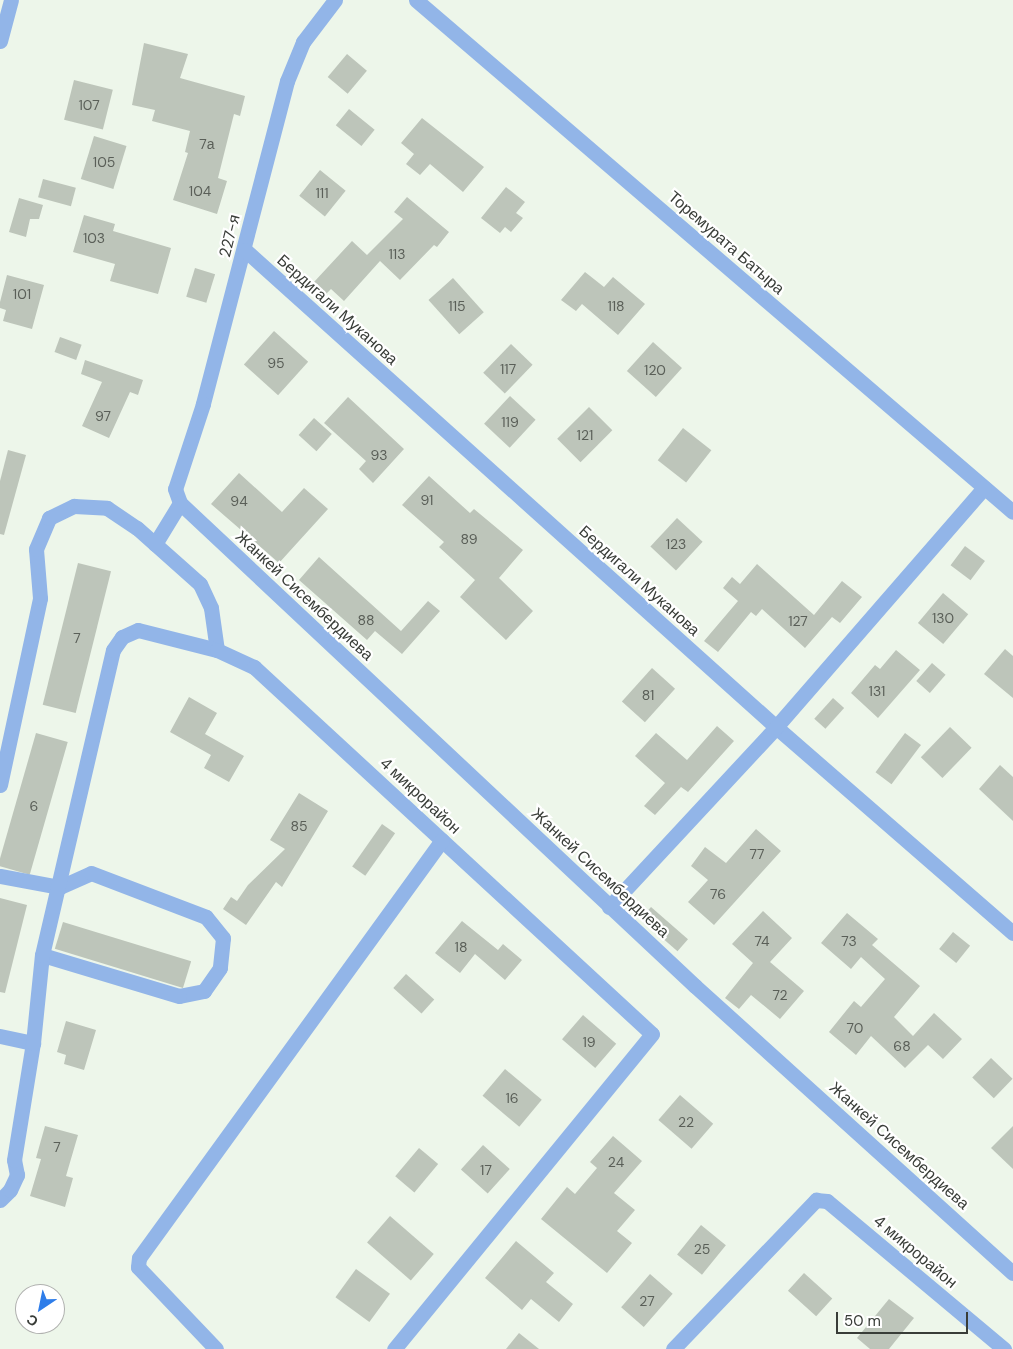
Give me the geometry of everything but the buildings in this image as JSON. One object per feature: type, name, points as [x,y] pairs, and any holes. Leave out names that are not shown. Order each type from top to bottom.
[{"type":"street","points":[[0,41],[11,0]]},
{"type":"street","name":"227-я","points":[[155,544],[177,496],[204,404],[287,81],[303,42],[335,0]]},
{"type":"street","name":"Торемурата Батыра","points":[[416,0],[1013,512]]},
{"type":"street","name":"Бердигали Муканова","points":[[245,250],[776,728],[1013,933]]},
{"type":"street","points":[[609,907],[776,728],[984,488]]},
{"type":"street","name":"Жанкей Сисембердиева","points":[[177,496],[609,907],[1013,1273]]},
{"type":"street","points":[[0,785],[40,598],[36,549],[49,518],[74,506],[107,508],[155,544],[200,584],[211,608],[217,650]]},
{"type":"street","name":"4 микрорайон","points":[[60,887],[113,650],[122,637],[138,630],[217,650],[254,667],[652,1034],[394,1349]]},
{"type":"street","points":[[216,1349],[138,1267],[139,1258],[442,840]]},
{"type":"street","points":[[0,876],[60,887],[91,873],[206,917],[223,938],[220,968],[204,991],[179,996],[42,955]]},
{"type":"street","points":[[0,1200],[10,1190],[17,1175],[14,1160],[33,1042],[42,955],[60,887]]},
{"type":"street","points":[[0,1036],[33,1042]]},
{"type":"street","name":"4 микрорайон","points":[[673,1349],[816,1200],[827,1202],[1004,1349]]}]
